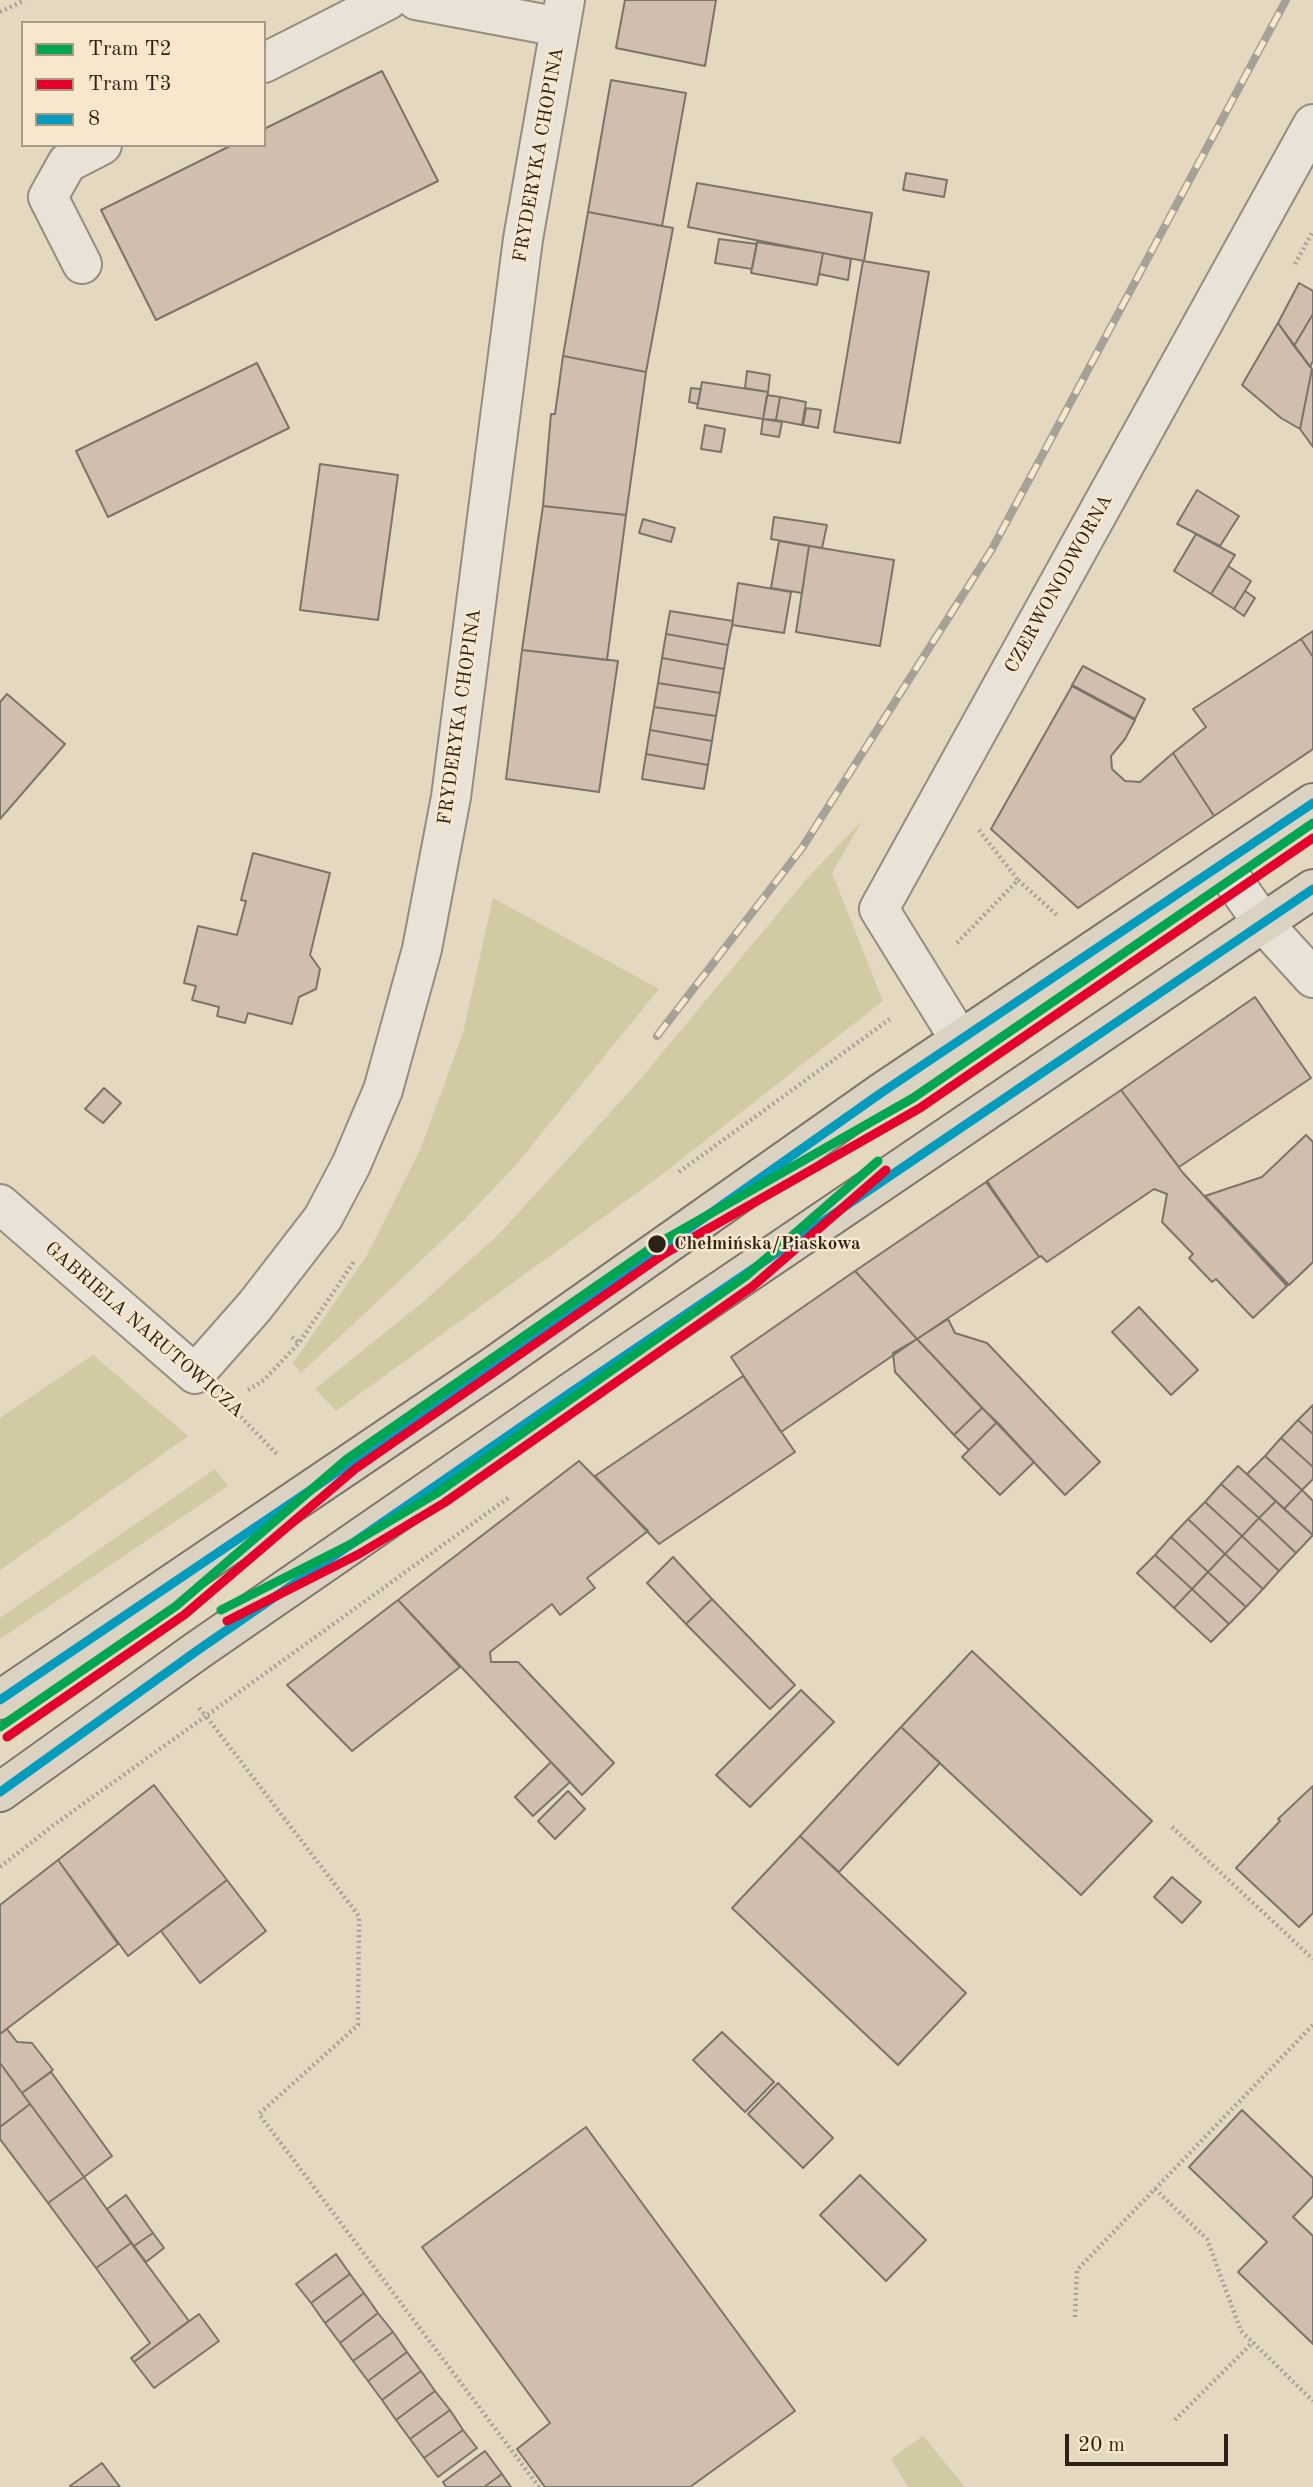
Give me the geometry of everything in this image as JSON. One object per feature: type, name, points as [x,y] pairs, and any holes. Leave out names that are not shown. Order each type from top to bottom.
[{"type":"main road","points":[[0,1700],[494,1366],[960,1040],[1313,803]]},
{"type":"main road","points":[[0,1792],[490,1448],[1313,889]]},
{"type":"street","points":[[266,62],[388,0]]},
{"type":"street","points":[[416,0],[563,13]]},
{"type":"street","name":"FRYDERYKA CHOPINA","points":[[195,1374],[255,1306],[315,1228],[351,1166],[383,1090],[422,949],[451,797],[523,239],[563,13]]},
{"type":"street","name":"CZERWONODWORNA","points":[[960,1040],[879,909],[1313,124]]},
{"type":"street","points":[[82,264],[48,198],[67,163],[98,147]]},
{"type":"street","points":[[1222,864],[1263,923],[1313,978]]},
{"type":"street","name":"GABRIELA NARUTOWICZA","points":[[0,1204],[195,1374]]},
{"type":"path","points":[[0,12],[25,0]]},
{"type":"path","points":[[1292,269],[1313,231]]},
{"type":"path","points":[[977,828],[1018,880]]},
{"type":"path","name":"GABRIELA NARUTOWICZA","points":[[195,1374],[252,1426],[284,1462]]},
{"type":"path","points":[[206,1716],[359,1916],[358,2025],[259,2113],[539,2487]]},
{"type":"path","points":[[1172,1827],[1313,1959]]},
{"type":"path","points":[[1075,2317],[1077,2270],[1313,2025]]},
{"type":"path","points":[[1155,2189],[1207,2239],[1241,2330],[1313,2401]]},
{"type":"path","points":[[1175,2420],[1253,2342]]},
{"type":"shaded area","points":[[862,821],[832,873],[883,1001],[660,1176],[336,1411],[315,1389],[423,1302],[497,1236],[632,1089],[810,875]]},
{"type":"shaded area","points":[[493,898],[659,989],[515,1166],[463,1221],[301,1373],[293,1363],[367,1255],[421,1148],[463,1033]]},
{"type":"shaded area","points":[[93,1355],[188,1436],[0,1570],[0,1418]]},
{"type":"shaded area","points":[[215,1469],[228,1486],[0,1639],[0,1618]]},
{"type":"shaded area","points":[[923,2436],[965,2487],[908,2487],[891,2459]]},
{"type":"building","points":[[625,0],[716,0],[705,66],[616,48]]},
{"type":"building","points":[[382,71],[438,181],[156,320],[101,210],[228,147],[266,147],[266,128]]},
{"type":"building","points":[[611,80],[686,93],[662,226],[588,212]]},
{"type":"building","points":[[906,173],[947,180],[944,197],[903,190]]},
{"type":"building","points":[[697,183],[872,213],[864,261],[688,227]]},
{"type":"building","points":[[588,212],[673,228],[646,372],[563,356]]},
{"type":"building","points":[[719,239],[757,244],[752,269],[715,263]]},
{"type":"building","points":[[757,242],[823,253],[817,285],[751,273]]},
{"type":"building","points":[[823,253],[851,259],[848,280],[819,274]]},
{"type":"building","points":[[863,261],[929,272],[900,443],[834,432]]},
{"type":"building","points":[[1299,283],[1313,291],[1313,314],[1294,346],[1278,323]]},
{"type":"building","points":[[1313,314],[1313,361],[1310,367],[1294,346]]},
{"type":"building","points":[[1278,323],[1312,369],[1300,429],[1281,418],[1242,385]]},
{"type":"building","points":[[563,356],[646,372],[626,515],[543,506],[551,414],[555,414]]},
{"type":"building","points":[[257,363],[289,428],[108,517],[76,451]]},
{"type":"building","points":[[1312,369],[1313,371],[1313,447],[1300,429]]},
{"type":"building","points":[[747,371],[770,375],[768,392],[745,388]]},
{"type":"building","points":[[702,382],[768,392],[763,419],[697,408]]},
{"type":"building","points":[[691,388],[701,389],[698,404],[689,402]]},
{"type":"building","points":[[767,395],[780,397],[776,420],[763,419]]},
{"type":"building","points":[[780,397],[806,402],[802,425],[776,420]]},
{"type":"building","points":[[806,408],[821,410],[818,428],[803,425]]},
{"type":"building","points":[[763,419],[782,422],[779,437],[761,434]]},
{"type":"building","points":[[705,425],[725,429],[721,452],[701,449]]},
{"type":"building","points":[[320,464],[398,475],[378,620],[300,610]]},
{"type":"building","points":[[1197,490],[1239,516],[1220,546],[1177,524]]},
{"type":"building","points":[[543,506],[626,515],[607,660],[522,650]]},
{"type":"building","points":[[774,517],[827,525],[822,548],[771,539]]},
{"type":"building","points":[[643,519],[675,528],[671,542],[639,533]]},
{"type":"building","points":[[1196,534],[1235,555],[1211,594],[1174,571]]},
{"type":"building","points":[[779,541],[809,546],[802,593],[771,588]]},
{"type":"building","points":[[809,546],[894,560],[880,646],[796,632]]},
{"type":"building","points":[[1228,566],[1251,581],[1234,609],[1211,594]]},
{"type":"building","points":[[738,583],[791,592],[784,633],[732,625]]},
{"type":"building","points":[[1245,591],[1255,598],[1244,616],[1234,609]]},
{"type":"building","points":[[670,611],[733,621],[728,645],[666,634]]},
{"type":"building","points":[[1313,631],[1313,657],[1301,639]]},
{"type":"building","points":[[666,634],[728,645],[724,669],[662,658]]},
{"type":"building","points":[[1301,639],[1313,657],[1313,749],[1214,816],[1173,753],[1206,727],[1193,709]]},
{"type":"building","points":[[522,650],[618,661],[599,792],[506,779]]},
{"type":"building","points":[[662,658],[724,669],[720,693],[658,683]]},
{"type":"building","points":[[1083,666],[1145,699],[1135,719],[1072,685]]},
{"type":"building","points":[[658,683],[720,693],[716,716],[654,707]]},
{"type":"building","points":[[1072,686],[1135,720],[1125,739],[1111,756],[1112,769],[1125,781],[1140,782],[1173,753],[1214,816],[1078,908],[991,829]]},
{"type":"building","points":[[7,694],[65,744],[0,819],[0,702]]},
{"type":"building","points":[[654,707],[716,716],[712,741],[650,730]]},
{"type":"building","points":[[650,730],[712,741],[708,765],[646,754]]},
{"type":"building","points":[[646,754],[708,765],[704,789],[642,779]]},
{"type":"building","points":[[253,853],[330,873],[310,955],[320,969],[316,989],[299,997],[292,1024],[248,1013],[245,1023],[217,1016],[219,1007],[192,1000],[196,986],[184,983],[198,926],[237,935],[246,901],[241,900]]},
{"type":"building","points":[[1255,997],[1311,1078],[1179,1167],[1121,1090]]},
{"type":"building","points":[[104,1088],[121,1103],[103,1123],[85,1109]]},
{"type":"building","points":[[1121,1090],[1183,1173],[1287,1286],[1253,1318],[1216,1279],[1212,1282],[1189,1258],[1193,1254],[1162,1222],[1167,1194],[1154,1189],[1047,1262],[1039,1257],[987,1181]]},
{"type":"building","points":[[1306,1135],[1313,1142],[1313,1262],[1289,1285],[1205,1196],[1262,1177]]},
{"type":"building","points":[[986,1182],[1039,1257],[917,1339],[855,1271]]},
{"type":"building","points":[[855,1271],[917,1339],[781,1432],[731,1357]]},
{"type":"building","points":[[1139,1307],[1198,1370],[1171,1395],[1112,1332]]},
{"type":"building","points":[[948,1319],[955,1333],[987,1343],[1100,1462],[1065,1495],[917,1339]]},
{"type":"building","points":[[917,1339],[982,1408],[954,1435],[895,1372],[893,1353]]},
{"type":"building","points":[[743,1376],[795,1452],[659,1544],[595,1476]]},
{"type":"building","points":[[1313,1405],[1313,1434],[1298,1420]]},
{"type":"building","points":[[982,1408],[997,1422],[969,1450],[954,1435]]},
{"type":"building","points":[[1298,1420],[1313,1434],[1313,1467],[1281,1438]]},
{"type":"building","points":[[997,1422],[1034,1462],[1000,1495],[962,1457]]},
{"type":"building","points":[[1281,1438],[1313,1467],[1313,1479],[1302,1490],[1265,1456]]},
{"type":"building","points":[[1265,1456],[1302,1490],[1284,1509],[1247,1474]]},
{"type":"building","points":[[579,1461],[648,1531],[587,1578],[595,1588],[560,1615],[552,1604],[490,1652],[491,1662],[518,1662],[614,1763],[582,1795],[398,1600]]},
{"type":"building","points":[[1238,1466],[1276,1501],[1259,1518],[1221,1484]]},
{"type":"building","points":[[1221,1484],[1259,1518],[1242,1536],[1205,1502]]},
{"type":"building","points":[[1302,1490],[1313,1501],[1313,1535],[1284,1509]]},
{"type":"building","points":[[1276,1501],[1313,1535],[1296,1553],[1259,1518]]},
{"type":"building","points":[[1205,1502],[1242,1536],[1225,1554],[1188,1519]]},
{"type":"building","points":[[1259,1518],[1296,1553],[1279,1571],[1242,1536]]},
{"type":"building","points":[[1188,1519],[1225,1554],[1208,1572],[1171,1537]]},
{"type":"building","points":[[1242,1536],[1279,1571],[1263,1589],[1225,1554]]},
{"type":"building","points":[[1171,1537],[1208,1572],[1192,1589],[1155,1555]]},
{"type":"building","points":[[1225,1554],[1263,1589],[1246,1607],[1208,1572]]},
{"type":"building","points":[[1155,1555],[1192,1589],[1174,1608],[1137,1573]]},
{"type":"building","points":[[673,1557],[712,1599],[686,1624],[647,1583]]},
{"type":"building","points":[[1208,1572],[1246,1607],[1229,1624],[1192,1589]]},
{"type":"building","points":[[1192,1589],[1229,1624],[1211,1642],[1174,1608]]},
{"type":"building","points":[[712,1599],[795,1685],[770,1709],[686,1624]]},
{"type":"building","points":[[398,1600],[460,1667],[352,1751],[287,1685]]},
{"type":"building","points":[[972,1651],[1152,1821],[1081,1895],[901,1727]]},
{"type":"building","points":[[801,1690],[834,1722],[750,1807],[716,1775]]},
{"type":"building","points":[[901,1727],[940,1763],[839,1872],[800,1836]]},
{"type":"building","points":[[551,1762],[570,1782],[533,1816],[515,1797]]},
{"type":"building","points":[[154,1785],[227,1880],[128,1956],[58,1860]]},
{"type":"building","points":[[1313,1786],[1313,1913],[1299,1927],[1236,1868],[1280,1821],[1278,1819]]},
{"type":"building","points":[[568,1791],[585,1809],[555,1839],[538,1821]]},
{"type":"building","points":[[800,1836],[966,1993],[898,2065],[732,1908]]},
{"type":"building","points":[[58,1860],[118,1944],[0,2034],[0,1905]]},
{"type":"building","points":[[1172,1877],[1201,1902],[1182,1923],[1154,1897]]},
{"type":"building","points":[[227,1880],[266,1931],[200,1983],[161,1931]]},
{"type":"building","points":[[7,2029],[17,2042],[32,2043],[53,2070],[22,2093],[0,2063],[0,2034]]},
{"type":"building","points":[[722,2032],[774,2082],[745,2112],[693,2060]]},
{"type":"building","points":[[0,2063],[30,2104],[0,2127]]},
{"type":"building","points":[[51,2072],[112,2156],[84,2177],[22,2093]]},
{"type":"building","points":[[778,2083],[833,2138],[803,2168],[748,2114]]},
{"type":"building","points":[[30,2104],[84,2177],[48,2203],[0,2139],[0,2127]]},
{"type":"building","points":[[1242,2110],[1313,2178],[1313,2196],[1293,2217],[1313,2236],[1313,2344],[1238,2272],[1267,2242],[1189,2167]]},
{"type":"building","points":[[586,2127],[795,2411],[690,2487],[545,2487],[517,2449],[550,2423],[422,2247]]},
{"type":"building","points":[[860,2175],[926,2240],[886,2281],[820,2215]]},
{"type":"building","points":[[84,2177],[131,2243],[96,2268],[48,2203]]},
{"type":"building","points":[[126,2195],[153,2233],[134,2246],[107,2209]]},
{"type":"building","points":[[153,2233],[164,2248],[146,2262],[134,2246]]},
{"type":"building","points":[[131,2243],[189,2321],[134,2362],[131,2358],[150,2343],[96,2268]]},
{"type":"building","points":[[336,2254],[350,2274],[311,2303],[296,2284]]},
{"type":"building","points":[[350,2274],[364,2293],[325,2323],[311,2303]]},
{"type":"building","points":[[364,2293],[378,2313],[340,2343],[325,2323]]},
{"type":"building","points":[[378,2313],[393,2332],[353,2361],[340,2343]]},
{"type":"building","points":[[199,2314],[219,2341],[154,2388],[134,2362]]},
{"type":"building","points":[[393,2332],[407,2352],[368,2381],[353,2361]]},
{"type":"building","points":[[407,2352],[421,2371],[382,2400],[368,2381]]},
{"type":"building","points":[[421,2371],[435,2391],[396,2420],[382,2400]]},
{"type":"building","points":[[435,2391],[450,2410],[410,2439],[396,2420]]},
{"type":"building","points":[[450,2410],[463,2430],[424,2458],[410,2439]]},
{"type":"building","points":[[463,2430],[477,2448],[438,2477],[424,2458]]},
{"type":"building","points":[[485,2451],[502,2474],[484,2487],[446,2487],[443,2482]]},
{"type":"building","points":[[102,2463],[120,2487],[70,2486]]},
{"type":"building","points":[[502,2474],[511,2487],[484,2487]]},
{"type":"railway","points":[[657,1036],[802,848],[992,549],[1286,0]]},
{"type":"tram line","name":"T2","points":[[0,1727],[176,1606],[347,1459],[657,1244],[913,1098],[1313,823]]},
{"type":"tram line","name":"T3","points":[[7,1737],[184,1615],[355,1469],[664,1254],[920,1108],[1313,838]]},
{"type":"tram line","name":"T2","points":[[221,1610],[353,1543],[437,1493],[746,1276],[878,1161]]},
{"type":"tram line","name":"T3","points":[[227,1621],[359,1554],[444,1503],[753,1286],[886,1170]]},
{"type":"transit line","name":"8","points":[[0,1700],[494,1366],[881,1093],[1313,803]]},
{"type":"transit line","name":"8","points":[[0,1792],[198,1650],[570,1393],[1313,889]]},
{"type":"place","name":"Chełmińska/Piaskowa","points":[[657,1244]]}]
